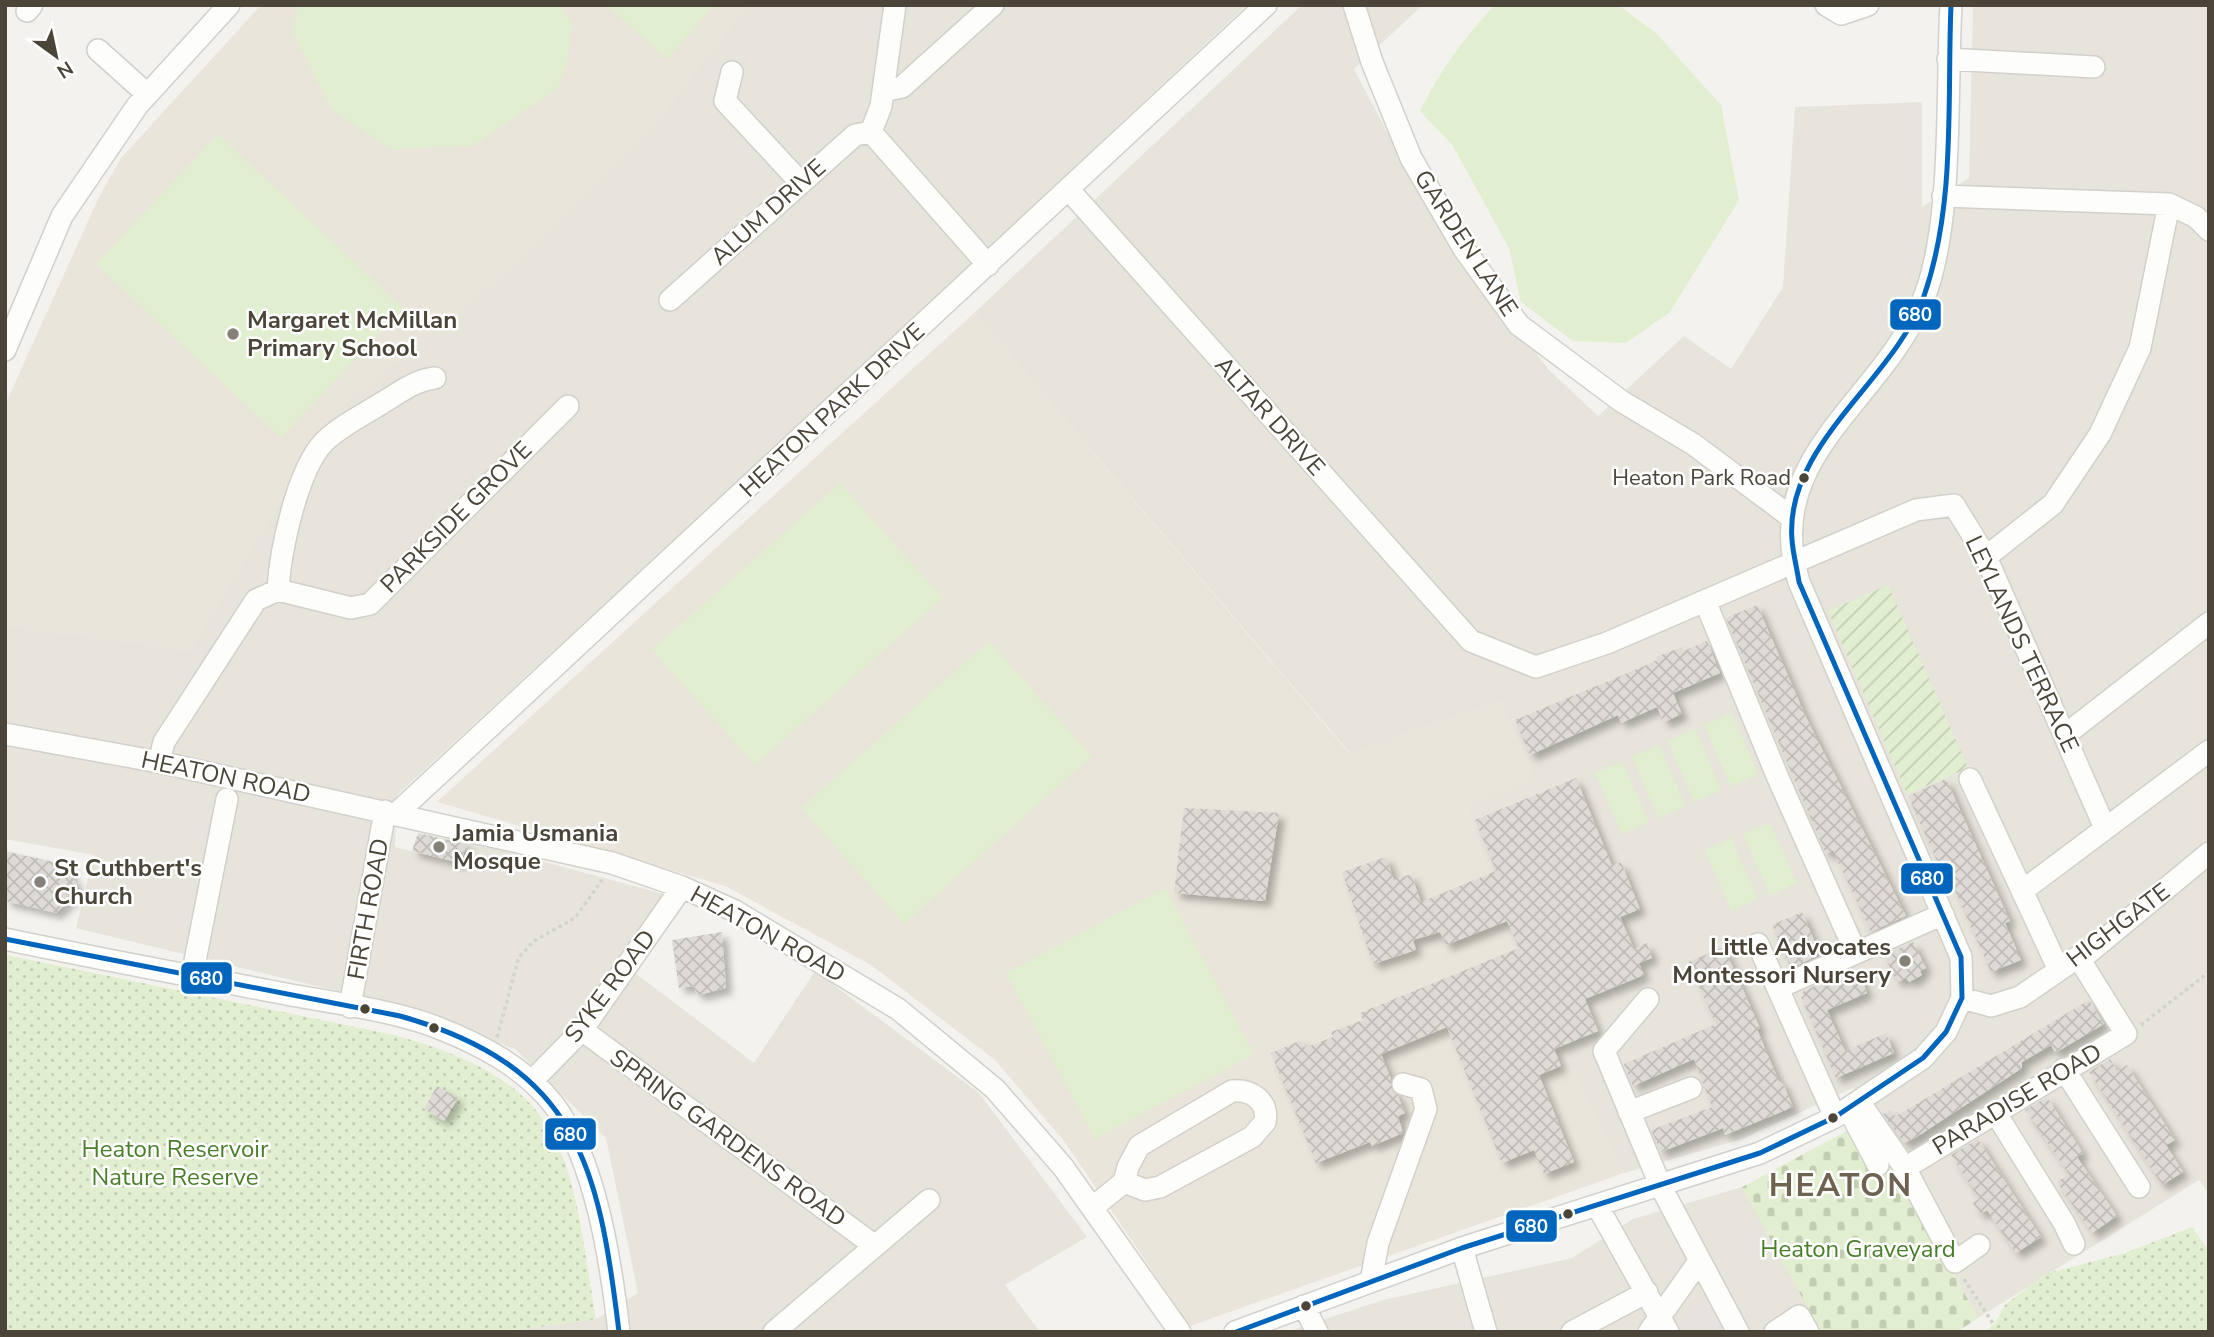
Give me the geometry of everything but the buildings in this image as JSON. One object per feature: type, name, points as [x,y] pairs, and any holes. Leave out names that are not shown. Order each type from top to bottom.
[{"type":"street","points":[[5,350],[62,216],[147,94],[228,5]]},
{"type":"street","points":[[895,5],[883,91],[871,132],[988,265]]},
{"type":"street","points":[[883,91],[902,87],[993,5]]},
{"type":"street","name":"HEATON PARK DRIVE","points":[[391,812],[988,265],[1266,5]]},
{"type":"street","name":"GARDEN LANE","points":[[1354,5],[1371,62],[1411,158],[1464,249],[1519,325],[1621,401],[1693,444],[1791,517]]},
{"type":"street","points":[[1826,5],[1841,14],[1857,11],[1868,5]]},
{"type":"street","points":[[1249,1329],[1462,1248],[1598,1208],[1760,1153],[1848,1110],[1923,1058],[1946,1032],[1962,998],[1961,957],[1793,561],[1791,517],[1794,501],[1810,460],[1874,381],[1912,323],[1931,272],[1942,197],[1951,5]]},
{"type":"street","points":[[98,50],[147,94]]},
{"type":"street","points":[[1948,59],[2094,67]]},
{"type":"street","points":[[732,72],[725,100],[801,183]]},
{"type":"street","name":"ALUM DRIVE","points":[[670,300],[855,135],[871,132]]},
{"type":"street","name":"ALTAR DRIVE","points":[[1069,190],[1471,642],[1536,667],[1607,643],[1705,601]]},
{"type":"street","points":[[1942,197],[2169,204],[2196,217],[2209,230]]},
{"type":"street","points":[[1986,557],[2053,504],[2100,434],[2140,348],[2169,204]]},
{"type":"street","points":[[159,762],[164,743],[256,600],[278,590],[280,563],[302,485],[323,443],[340,429],[410,386],[435,378]]},
{"type":"street","name":"PARKSIDE GROVE","points":[[278,590],[351,608],[370,604],[568,406]]},
{"type":"street","name":"LEYLANDS TERRACE","points":[[1793,561],[1916,510],[1954,505],[1986,557],[2105,828]]},
{"type":"street","points":[[1793,561],[1705,601],[1778,778],[1856,953]]},
{"type":"street","points":[[2065,735],[2209,623]]},
{"type":"street","name":"HEATON ROAD","points":[[5,734],[159,762],[612,863],[682,887],[770,930],[898,1009],[995,1089],[1063,1167],[1180,1332]]},
{"type":"street","points":[[2022,891],[2209,751]]},
{"type":"street","points":[[1970,779],[2059,970]]},
{"type":"street","points":[[192,976],[227,799]]},
{"type":"street","name":"FIRTH ROAD","points":[[350,1007],[391,812]]},
{"type":"street","name":"HIGHGATE","points":[[1962,998],[1991,1006],[2020,997],[2080,958],[2209,853]]},
{"type":"street","name":"SYKE ROAD","points":[[532,1082],[582,1030],[682,887]]},
{"type":"street","points":[[1778,988],[1943,914]]},
{"type":"street","points":[[5,939],[434,1026],[493,1052],[532,1082],[554,1105],[580,1149],[614,1288],[619,1332]]},
{"type":"street","points":[[1758,944],[1778,988],[1878,1165]]},
{"type":"street","points":[[2080,958],[2131,1031]]},
{"type":"street","points":[[1648,999],[1604,1051],[1661,1187],[1738,1332]]},
{"type":"street","name":"SPRING GARDENS ROAD","points":[[582,1030],[875,1246]]},
{"type":"street","name":"PARADISE ROAD","points":[[1848,1110],[1905,1168],[2064,1069],[2131,1031]]},
{"type":"street","points":[[2064,1069],[2140,1187]]},
{"type":"street","points":[[1371,1282],[1378,1243],[1426,1109],[1421,1089],[1403,1084]]},
{"type":"street","points":[[1629,1112],[1691,1088]]},
{"type":"street","points":[[1093,1208],[1124,1182],[1139,1146],[1232,1091],[1248,1092],[1257,1097],[1264,1106],[1267,1113],[1265,1122],[1252,1137],[1160,1187],[1145,1190],[1124,1182]]},
{"type":"street","points":[[1995,1112],[2074,1244]]},
{"type":"street","points":[[1905,1168],[1955,1262],[1979,1245]]},
{"type":"street","points":[[775,1332],[929,1200]]},
{"type":"street","points":[[1598,1208],[1647,1292],[1659,1327]]},
{"type":"street","points":[[1462,1248],[1486,1332]]},
{"type":"street","points":[[1659,1327],[1700,1260]]},
{"type":"street","points":[[1572,1332],[1647,1292]]},
{"type":"street","points":[[1304,1306],[1317,1332]]},
{"type":"street","points":[[1775,1332],[1804,1324]]},
{"type":"path","points":[[493,1052],[519,957],[534,941],[575,918],[588,903],[612,863]]},
{"type":"path","points":[[2131,1031],[2209,972]]},
{"type":"path","points":[[1955,1262],[1994,1325]]},
{"type":"shaded area","name":"Margaret McMillan Primary School","points":[[261,5],[748,5],[649,131],[517,263],[333,413],[190,650],[5,625],[5,405],[99,197],[121,158]]},
{"type":"shaded area","points":[[748,5],[1247,5],[823,403],[397,795],[395,847],[462,864],[467,841],[663,894],[618,960],[754,1063],[815,971],[979,1093],[1087,1237],[1005,1285],[1040,1332],[500,1332],[596,1319],[638,1293],[606,1138],[515,1049],[391,1004],[76,928],[94,855],[5,839],[5,625],[190,650],[333,413],[517,263],[649,131]]},
{"type":"shaded area","points":[[1302,5],[1423,5],[1354,69],[1436,225],[1549,370],[1598,416],[1684,336],[1731,369],[1783,287],[1795,107],[1922,102],[1922,207],[1969,178],[1973,5],[2209,5],[2209,1194],[2199,1180],[1978,1318],[1853,1088],[1742,1139],[1624,1173],[1506,934],[1467,808],[1502,701],[1350,753],[974,313]]},
{"type":"shaded area","points":[[974,313],[1349,753],[1502,701],[1535,778],[1467,808],[1506,934],[1624,1173],[1190,1326],[1064,1141],[995,1060],[871,965],[725,886],[437,802]]},
{"type":"shaded area","points":[[1742,1187],[1824,1332],[1286,1332],[1383,1300],[1572,1258],[1633,1219]]},
{"type":"shaded area","points":[[1708,1290],[1731,1332],[1671,1332],[1671,1331]]},
{"type":"green space","points":[[298,5],[560,5],[572,21],[568,61],[558,88],[473,146],[390,149],[331,109],[292,31]]},
{"type":"green space","points":[[606,5],[715,5],[667,59]]},
{"type":"green space","points":[[1495,5],[1618,5],[1656,33],[1721,105],[1739,200],[1670,312],[1626,343],[1573,341],[1521,302],[1509,248],[1453,146],[1420,111],[1453,55]]},
{"type":"green space","points":[[218,134],[403,308],[281,438],[96,264]]},
{"type":"green space","points":[[840,483],[943,598],[755,765],[652,650]]},
{"type":"green space","points":[[1888,585],[1968,768],[1907,794],[1828,611]]},
{"type":"green space","points":[[989,641],[1092,756],[904,924],[801,808]]},
{"type":"green space","points":[[1732,713],[1758,774],[1731,786],[1704,725]]},
{"type":"green space","points":[[1695,729],[1721,790],[1694,802],[1668,741]]},
{"type":"green space","points":[[1659,745],[1685,806],[1658,818],[1632,757]]},
{"type":"green space","points":[[1622,762],[1649,822],[1622,834],[1595,773]]},
{"type":"green space","points":[[1770,823],[1797,883],[1770,895],[1743,834]]},
{"type":"green space","points":[[1731,838],[1758,899],[1731,911],[1705,850]]},
{"type":"green space","points":[[1165,888],[1254,1054],[1095,1139],[1006,973]]},
{"type":"green space","name":"Heaton Reservoir Nature Reserve","points":[[7,955],[394,1035],[453,1055],[498,1077],[530,1104],[552,1135],[568,1171],[596,1319],[500,1332],[5,1332]]},
{"type":"green space","name":"Heaton Graveyard","points":[[1869,1119],[1978,1318],[1957,1332],[1821,1332],[1742,1187]]},
{"type":"green space","points":[[2192,1227],[2209,1251],[2209,1332],[1983,1332],[1994,1325],[2005,1305],[2045,1274],[2125,1253]]},
{"type":"transit line","name":"680","points":[[1236,1332],[1462,1248],[1760,1153],[1835,1117],[1923,1058],[1946,1032],[1962,998],[1961,957],[1799,582],[1792,540],[1794,505],[1805,473],[1823,443],[1910,327],[1924,296],[1934,261],[1946,189],[1951,5]]},
{"type":"transit line","name":"680","points":[[5,939],[400,1016],[460,1037],[506,1063],[542,1094],[569,1130],[588,1172],[601,1220],[619,1332]]},
{"type":"place","name":"Margaret McMillan Primary School","points":[[233,334]]},
{"type":"place","name":"Heaton Park Road","points":[[1804,478]]},
{"type":"place","name":"Jamia Usmania Mosque","points":[[439,847]]},
{"type":"place","name":"St Cuthbert's Church","points":[[40,882]]},
{"type":"place","name":"Little Advocates Montessori Nursery","points":[[1905,961]]},
{"type":"district","name":"HEATON","points":[[1841,1185]]}]
